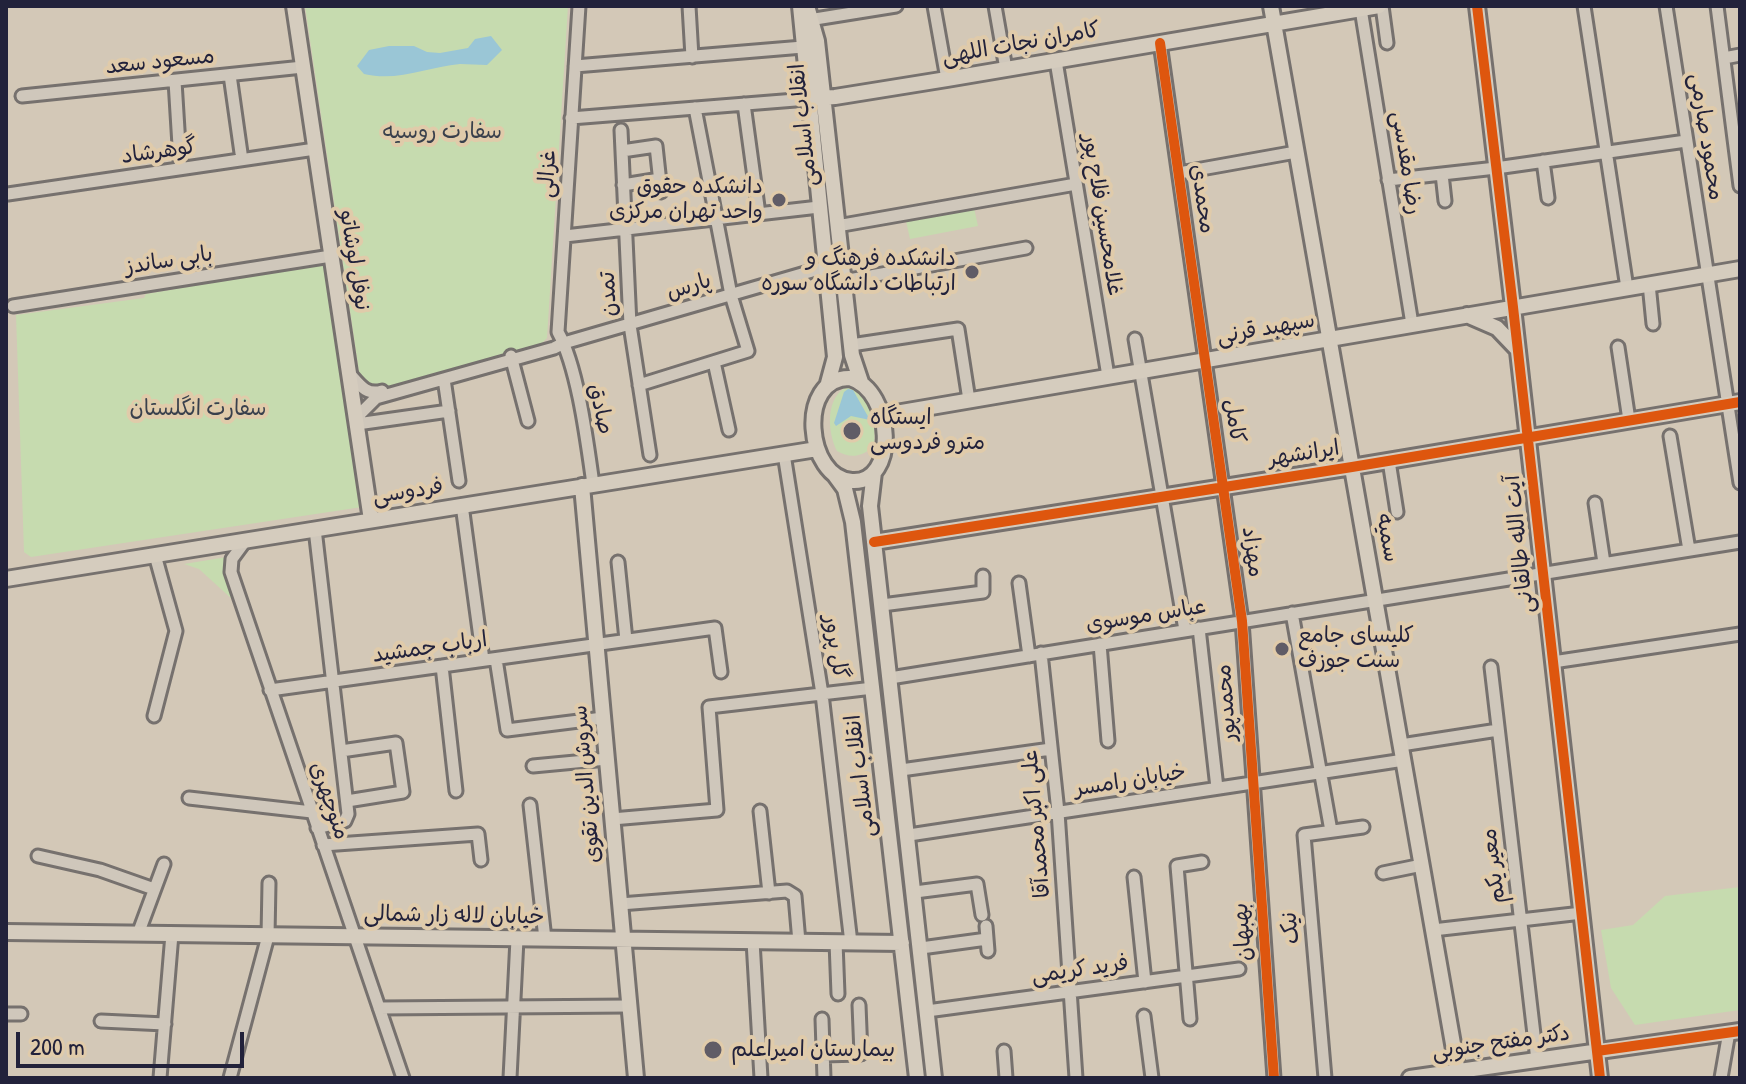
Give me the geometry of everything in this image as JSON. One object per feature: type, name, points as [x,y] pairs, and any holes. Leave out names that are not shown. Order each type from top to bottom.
[{"type":"main road","name":"نوفل لوشاتو","points":[[294,6],[371,520]]},
{"type":"main road","name":"انقلاب اسلامی","points":[[797,6],[810,44],[851,345],[861,382]]},
{"type":"main road","name":"سمیه","points":[[1271,6],[1459,1074]]},
{"type":"main road","name":"کامران نجات اللهی","points":[[816,98],[1380,6]]},
{"type":"main road","name":"آیت الله طالقانی","points":[[1477,6],[1600,1078]]},
{"type":"main road","points":[[810,44],[812,10]]},
{"type":"main road","name":"انقلاب اسلامی","points":[[816,98],[819,207],[835,357],[828,383]]},
{"type":"main road","name":"سپهبد قرنی","points":[[884,415],[1740,269]]},
{"type":"main road","points":[[1467,314],[1497,328],[1518,350]]},
{"type":"main road","points":[[845,378],[861,382],[873,394],[884,415],[884,445],[874,472],[867,478],[853,482],[834,474],[817,449],[815,409],[828,383],[845,378]]},
{"type":"main road","name":"ایرانشهر","points":[[874,542],[1734,403]]},
{"type":"main road","name":"فردوسی","points":[[6,579],[817,449]]},
{"type":"main road","name":"انقلاب اسلامی","points":[[874,472],[870,506],[934,1078]]},
{"type":"main road","name":"انقلاب اسلامی","points":[[834,474],[850,502],[917,1078]]},
{"type":"main road","name":"سروش الدین تقوی","points":[[588,485],[596,645],[636,1078]]},
{"type":"main road","name":"خیابان لاله زار شمالی","points":[[6,932],[902,943]]},
{"type":"main road","name":"دکتر مفتح جنوبی","points":[[1410,1078],[1459,1074],[1735,1032]]},
{"type":"street","name":"غزالی","points":[[564,343],[558,332],[579,6]]},
{"type":"street","points":[[689,6],[692,57]]},
{"type":"street","points":[[812,10],[896,6]]},
{"type":"street","points":[[934,6],[947,79]]},
{"type":"street","points":[[995,6],[1006,69]]},
{"type":"street","points":[[1380,6],[1387,43]]},
{"type":"street","points":[[1584,6],[1627,288]]},
{"type":"street","name":"محمود صارمی","points":[[1666,6],[1707,275],[1734,403],[1740,483]]},
{"type":"street","points":[[1717,6],[1740,186]]},
{"type":"street","name":"رضا مقدسی","points":[[1361,9],[1412,324]]},
{"type":"street","name":"محمدی","points":[[1160,43],[1205,360]]},
{"type":"street","points":[[575,66],[810,44]]},
{"type":"street","points":[[1724,58],[1740,55]]},
{"type":"street","name":"غلامحسین فلاح‌ پور","points":[[1056,61],[1108,376]]},
{"type":"street","name":"مسعود سعد","points":[[22,96],[303,67]]},
{"type":"street","points":[[230,75],[241,153]]},
{"type":"street","points":[[175,81],[180,162]]},
{"type":"street","points":[[571,118],[816,98]]},
{"type":"street","points":[[744,104],[759,214]]},
{"type":"street","points":[[639,385],[748,351],[731,295],[695,108]]},
{"type":"street","name":"تمدن","points":[[621,130],[630,325],[650,455]]},
{"type":"street","points":[[1388,180],[1686,141]]},
{"type":"street","points":[[622,151],[656,146],[660,186],[623,185]]},
{"type":"street","name":"گوهرشاد","points":[[8,194],[315,149]]},
{"type":"street","points":[[1179,173],[1296,152]]},
{"type":"street","points":[[1543,161],[1548,198]]},
{"type":"street","points":[[1442,174],[1445,201]]},
{"type":"street","points":[[837,226],[1076,184]]},
{"type":"street","points":[[565,236],[819,207]]},
{"type":"street","points":[[843,281],[1026,248]]},
{"type":"street","name":"بابی ساندز","points":[[13,306],[331,256]]},
{"type":"street","name":"پارس","points":[[356,421],[376,395],[554,348],[826,267]]},
{"type":"street","points":[[1649,284],[1653,324]]},
{"type":"street","points":[[851,345],[958,329],[969,400]]},
{"type":"street","points":[[1135,339],[1185,630]]},
{"type":"street","name":"صادق","points":[[564,343],[579,403],[588,485]]},
{"type":"street","points":[[1618,347],[1629,420]]},
{"type":"street","points":[[511,357],[528,421]]},
{"type":"street","name":"پارس","points":[[376,395],[444,379],[511,357]]},
{"type":"street","name":"کامل","points":[[1205,360],[1223,488]]},
{"type":"street","points":[[714,362],[729,430]]},
{"type":"street","points":[[349,373],[366,391],[376,395]]},
{"type":"street","points":[[444,379],[459,481]]},
{"type":"street","points":[[356,421],[449,411]]},
{"type":"street","points":[[1670,436],[1689,550]]},
{"type":"street","name":"گل پرور","points":[[784,454],[822,694],[844,942],[838,994]]},
{"type":"street","points":[[1389,461],[1397,512]]},
{"type":"street","name":"مهزاد","points":[[1223,488],[1242,621]]},
{"type":"street","points":[[1595,503],[1604,563]]},
{"type":"street","points":[[462,505],[483,660]]},
{"type":"street","points":[[315,529],[347,801],[347,820],[317,828]]},
{"type":"street","name":"منوچهری","points":[[246,540],[232,559],[231,572],[403,1078]]},
{"type":"street","name":"عباس موسوی","points":[[890,678],[1740,542]]},
{"type":"street","points":[[154,716],[176,631],[155,555]]},
{"type":"street","points":[[618,562],[626,640]]},
{"type":"street","points":[[882,605],[983,592],[983,576]]},
{"type":"street","name":"علی اکبر محمدآقا","points":[[1019,583],[1051,749],[1076,1078]]},
{"type":"street","points":[[1292,613],[1331,831]]},
{"type":"street","name":"محمدپور","points":[[1242,621],[1253,783]]},
{"type":"street","name":"ارباب جمشید","points":[[270,690],[715,628],[721,672]]},
{"type":"street","points":[[1199,628],[1217,788]]},
{"type":"street","points":[[1553,662],[1740,634]]},
{"type":"street","points":[[1100,644],[1108,741]]},
{"type":"street","points":[[496,659],[507,730],[603,718]]},
{"type":"street","points":[[442,666],[456,791]]},
{"type":"street","name":"معیر یکم","points":[[1491,667],[1537,1060]]},
{"type":"street","points":[[612,819],[717,810],[709,707],[873,688]]},
{"type":"street","name":"خیابان رامسر","points":[[909,835],[1321,772],[1498,730]]},
{"type":"street","points":[[341,751],[396,743],[403,792],[347,801]]},
{"type":"street","points":[[901,770],[1051,749]]},
{"type":"street","points":[[533,766],[607,759]]},
{"type":"street","name":"بهبهان","points":[[1253,783],[1274,1078]]},
{"type":"street","points":[[189,798],[312,812]]},
{"type":"street","points":[[530,805],[545,939]]},
{"type":"street","points":[[760,811],[769,893]]},
{"type":"street","name":"نیک","points":[[1325,1078],[1304,835],[1363,827]]},
{"type":"street","points":[[323,845],[478,834],[481,860]]},
{"type":"street","points":[[38,856],[100,870],[154,889]]},
{"type":"street","points":[[1190,1019],[1177,866],[1202,862]]},
{"type":"street","points":[[138,934],[164,864]]},
{"type":"street","points":[[1383,873],[1422,865]]},
{"type":"street","points":[[1134,877],[1145,982]]},
{"type":"street","points":[[230,1078],[268,936],[269,883]]},
{"type":"street","points":[[915,892],[977,884],[986,933],[921,948]]},
{"type":"street","points":[[620,904],[787,891],[795,896],[799,942]]},
{"type":"street","points":[[1433,930],[1582,913]]},
{"type":"street","points":[[160,1078],[172,934]]},
{"type":"street","points":[[510,1078],[517,939]]},
{"type":"street","points":[[753,941],[761,1078]]},
{"type":"street","name":"فرید کریمی","points":[[927,1011],[1239,969]]},
{"type":"street","points":[[823,1055],[861,1054],[859,1005]]},
{"type":"street","points":[[379,1008],[629,1006]]},
{"type":"street","points":[[6,1014],[21,1014]]},
{"type":"street","points":[[1144,1016],[1152,1078]]},
{"type":"street","points":[[813,1078],[824,1078],[822,1019]]},
{"type":"street","points":[[101,1021],[165,1024]]},
{"type":"street","points":[[1721,1078],[1735,1032]]},
{"type":"street","points":[[1004,1051],[1006,1078]]},
{"type":"green space","name":"سفارت روسیه","points":[[305,6],[568,6],[547,338],[542,343],[379,389],[360,378]]},
{"type":"green space","points":[[974,208],[978,226],[910,239],[906,221]]},
{"type":"green space","name":"سفارت انگلستان","points":[[324,264],[362,507],[31,557],[24,552],[16,315],[144,298],[146,294]]},
{"type":"green space","points":[[849,386],[863,394],[873,418],[874,445],[857,456],[837,451],[831,434],[832,406],[841,391]]},
{"type":"green space","points":[[227,557],[225,571],[233,600],[199,569],[184,564]]},
{"type":"green space","points":[[1740,887],[1740,1010],[1635,1025],[1611,988],[1601,930],[1633,925],[1665,896]]},
{"type":"water","points":[[491,36],[502,50],[487,65],[460,64],[389,76],[364,74],[357,66],[369,50],[414,46],[427,52],[440,53],[468,48],[475,39]]},
{"type":"water","points":[[853,390],[870,420],[851,416],[836,426],[834,423],[844,392]]},
{"type":"cycle path","points":[[1477,6],[1600,1078]]},
{"type":"cycle path","points":[[1160,43],[1242,621],[1274,1078]]},
{"type":"cycle path","points":[[874,542],[1740,402]]},
{"type":"cycle path","points":[[1597,1051],[1740,1031]]},
{"type":"place","name":"دانشکده حقوق واحد تهران مرکزی","points":[[779,200]]},
{"type":"place","name":"دانشکده فرهنگ و ارتباطات دانشگاه سوره","points":[[972,272]]},
{"type":"place","name":"ایستگاه مترو فردوسی","points":[[852,431]]},
{"type":"place","name":"کلیسای جامع سنت جوزف","points":[[1282,649]]},
{"type":"place","name":"بیمارستان امیراعلم","points":[[713,1050]]}]
